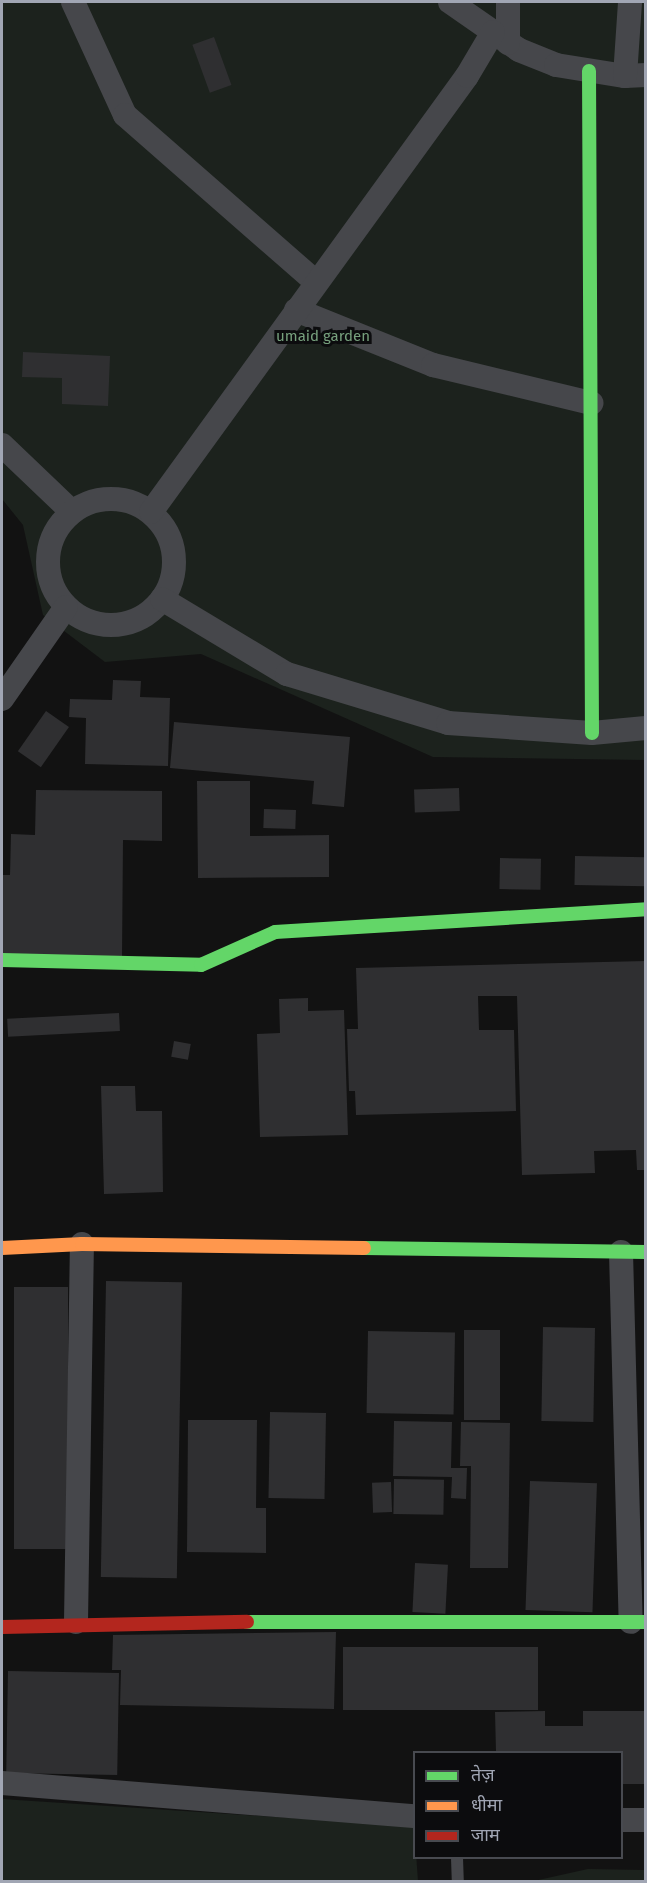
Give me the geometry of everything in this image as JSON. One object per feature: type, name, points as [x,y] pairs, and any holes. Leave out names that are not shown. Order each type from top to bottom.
[{"type":"street","points":[[73,2],[125,115],[316,282]]},
{"type":"street","points":[[450,2],[501,38],[556,65],[589,71],[635,75],[630,2]]},
{"type":"street","points":[[151,512],[467,76],[501,38],[511,4]]},
{"type":"street","points":[[589,71],[592,733]]},
{"type":"street","points":[[296,310],[434,365],[591,403]]},
{"type":"street","points":[[2,445],[72,512]]},
{"type":"street","points":[[112,498],[151,512],[165,528],[174,551],[174,573],[162,599],[145,615],[113,625],[89,621],[66,607],[50,578],[49,551],[56,531],[72,512],[90,502],[112,498]]},
{"type":"street","points":[[162,599],[287,674],[448,723],[592,733],[645,728]]},
{"type":"street","points":[[2,699],[66,607]]},
{"type":"street","points":[[2,960],[201,965],[275,932],[598,909],[645,909]]},
{"type":"street","points":[[76,1622],[82,1244]]},
{"type":"street","points":[[2,1248],[82,1244],[645,1252]]},
{"type":"street","points":[[2,1627],[76,1622],[638,1622],[621,1252]]},
{"type":"street","points":[[2,1783],[413,1816]]},
{"type":"street","points":[[623,1820],[645,1820]]},
{"type":"lane","points":[[457,1859],[458,1881]]},
{"type":"green space","name":"umaid garden","points":[[2,2],[645,2],[645,760],[433,757],[201,654],[105,662],[43,615],[23,525],[2,499]]},
{"type":"green space","points":[[2,1799],[413,1826],[413,1859],[416,1859],[418,1881],[2,1881]]},
{"type":"green space","points":[[588,1869],[645,1870],[645,1881],[534,1881]]},
{"type":"building","points":[[214,37],[231,85],[210,93],[192,45]]},
{"type":"building","points":[[23,352],[110,356],[108,406],[62,404],[62,378],[22,377]]},
{"type":"building","points":[[113,680],[141,681],[140,697],[170,698],[168,766],[85,764],[86,718],[69,717],[70,699],[112,700]]},
{"type":"building","points":[[46,711],[69,727],[41,767],[18,751]]},
{"type":"building","points":[[174,722],[350,737],[344,807],[312,804],[314,781],[170,768]]},
{"type":"building","points":[[197,781],[250,781],[250,836],[329,835],[329,877],[198,878]]},
{"type":"building","points":[[459,788],[460,811],[415,813],[414,790]]},
{"type":"building","points":[[36,790],[162,791],[162,841],[123,840],[122,957],[2,956],[2,875],[10,875],[11,834],[35,835]]},
{"type":"building","points":[[264,809],[296,810],[295,829],[263,828]]},
{"type":"building","points":[[575,856],[646,857],[645,886],[574,885]]},
{"type":"building","points":[[500,858],[541,859],[540,890],[499,889]]},
{"type":"building","points":[[646,961],[646,1170],[637,1170],[636,1150],[594,1151],[595,1173],[522,1175],[517,996],[478,996],[479,1030],[514,1030],[516,1111],[356,1115],[355,1091],[349,1091],[347,1029],[358,1029],[356,968]]},
{"type":"building","points":[[308,998],[308,1011],[344,1010],[348,1135],[260,1137],[257,1034],[280,1033],[279,999]]},
{"type":"building","points":[[119,1013],[120,1031],[8,1037],[7,1019]]},
{"type":"building","points":[[174,1041],[191,1044],[188,1060],[171,1057]]},
{"type":"building","points":[[101,1086],[135,1086],[136,1111],[162,1111],[163,1192],[104,1194]]},
{"type":"building","points":[[106,1281],[182,1282],[177,1578],[101,1577]]},
{"type":"building","points":[[14,1287],[68,1287],[68,1549],[14,1549]]},
{"type":"building","points":[[543,1327],[595,1328],[593,1422],[541,1421]]},
{"type":"building","points":[[464,1330],[500,1330],[500,1420],[464,1420]]},
{"type":"building","points":[[368,1331],[455,1333],[454,1415],[367,1413]]},
{"type":"building","points":[[270,1412],[326,1413],[324,1499],[268,1498]]},
{"type":"building","points":[[188,1420],[257,1420],[256,1508],[266,1508],[266,1553],[187,1552]]},
{"type":"building","points":[[394,1421],[452,1422],[451,1468],[467,1468],[466,1499],[451,1498],[452,1477],[393,1476]]},
{"type":"building","points":[[461,1422],[510,1423],[508,1568],[470,1568],[471,1466],[460,1466]]},
{"type":"building","points":[[394,1479],[444,1480],[443,1515],[393,1514]]},
{"type":"building","points":[[530,1481],[597,1483],[592,1612],[525,1610]]},
{"type":"building","points":[[391,1482],[392,1512],[373,1513],[372,1483]]},
{"type":"building","points":[[415,1563],[448,1565],[445,1614],[412,1612]]},
{"type":"building","points":[[336,1632],[334,1709],[120,1705],[121,1670],[112,1670],[113,1635]]},
{"type":"building","points":[[343,1647],[538,1647],[538,1710],[343,1710]]},
{"type":"building","points":[[8,1671],[119,1673],[117,1775],[6,1773]]},
{"type":"building","points":[[545,1711],[545,1726],[583,1726],[583,1711],[646,1711],[646,1784],[623,1784],[623,1751],[496,1751],[495,1712]]},
{"type":"traffic: fast","points":[[589,71],[592,733]]},
{"type":"traffic: fast","points":[[2,960],[201,965],[275,932],[646,909]]},
{"type":"traffic: fast","points":[[364,1248],[646,1252]]},
{"type":"traffic: fast","points":[[247,1622],[646,1622]]},
{"type":"traffic: slow","points":[[2,1248],[82,1244],[364,1248]]},
{"type":"traffic: jam","points":[[2,1627],[247,1622]]}]
